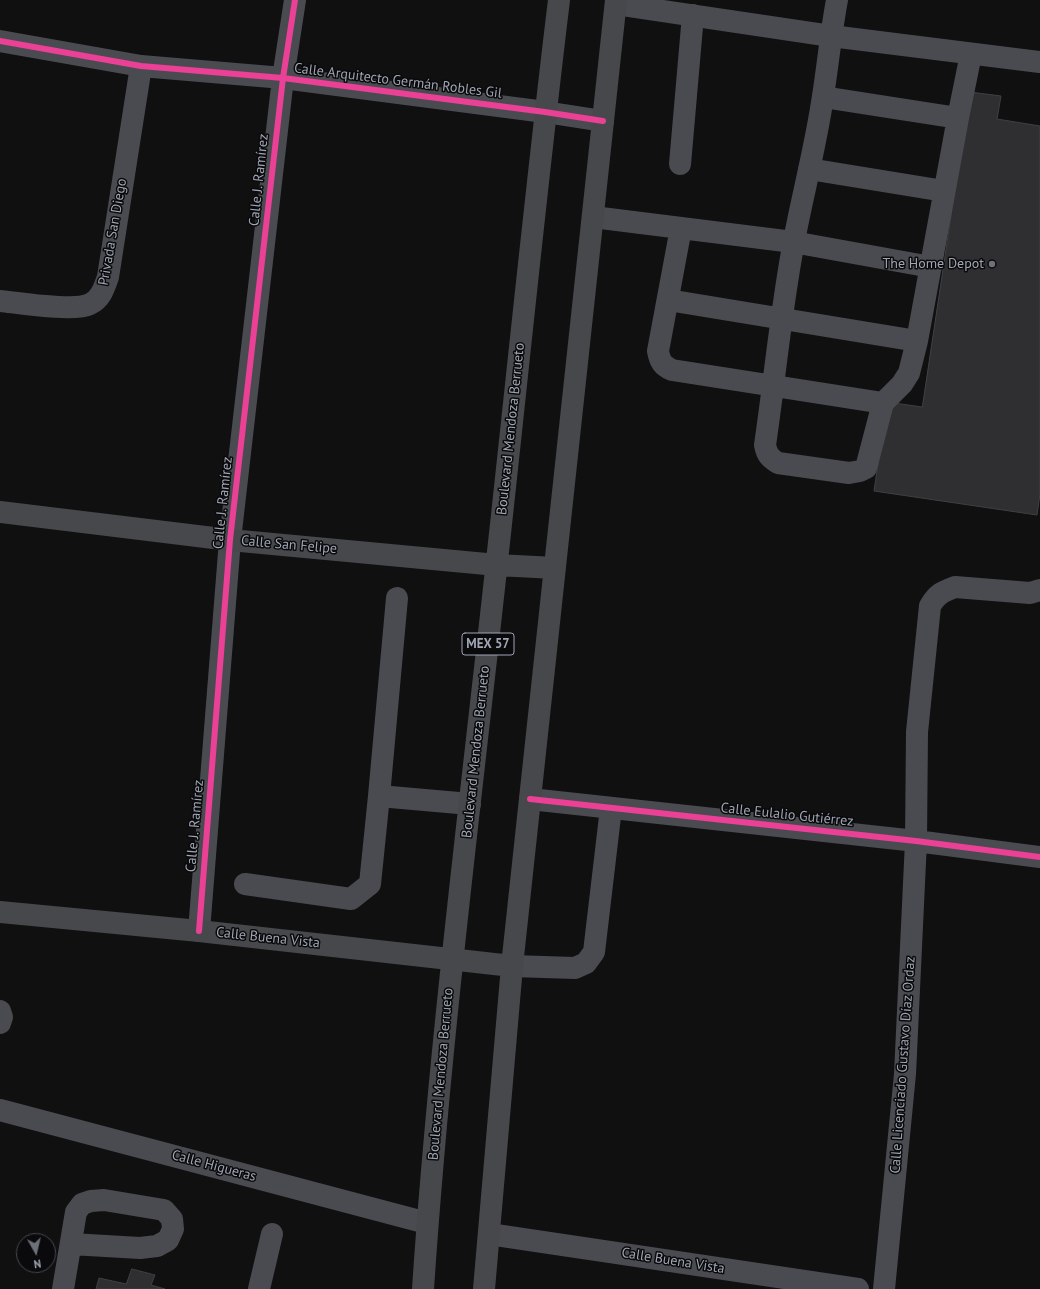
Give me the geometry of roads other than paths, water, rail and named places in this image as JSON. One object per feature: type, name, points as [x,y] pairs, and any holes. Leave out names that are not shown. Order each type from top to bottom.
[{"type":"main road","name":"Boulevard Mendoza Berrueto","points":[[422,1289],[452,958],[497,565],[545,112],[559,0]]},
{"type":"main road","points":[[484,1289],[512,966],[616,2]]},
{"type":"main road","name":"Calle San Felipe","points":[[0,512],[230,540],[497,565],[555,568]]},
{"type":"main road","name":"Calle Buena Vista","points":[[0,912],[199,931],[452,958],[512,966]]},
{"type":"street","name":"Calle J. Ramírez","points":[[199,931],[230,540],[283,78],[295,0]]},
{"type":"street","points":[[837,0],[823,97],[794,242],[781,318],[774,386],[765,445],[767,453],[771,459],[778,463],[849,473],[866,468],[883,402],[902,384],[909,373],[917,341],[944,191],[971,54]]},
{"type":"street","points":[[616,2],[831,36],[1040,62]]},
{"type":"street","points":[[680,164],[693,15]]},
{"type":"street","name":"Calle Arquitecto Germán Robles Gil","points":[[0,41],[141,66],[283,78],[603,121]]},
{"type":"street","name":"Privada San Diego","points":[[0,301],[67,308],[89,305],[102,294],[108,277],[141,66]]},
{"type":"street","points":[[823,97],[958,118]]},
{"type":"street","points":[[809,169],[944,191]]},
{"type":"street","points":[[593,217],[794,242],[930,267]]},
{"type":"street","points":[[681,228],[658,351],[662,364],[672,370],[883,402]]},
{"type":"street","points":[[668,300],[917,341]]},
{"type":"street","name":"Calle Licenciado Gustavo Díaz Ordaz","points":[[884,1289],[905,1074],[916,841],[917,732],[930,606],[936,597],[944,591],[955,587],[1030,593],[1040,590]]},
{"type":"street","points":[[245,884],[351,899],[370,884],[398,598]]},
{"type":"street","points":[[379,796],[470,804]]},
{"type":"street","name":"Calle Eulalio Gutiérrez","points":[[530,798],[916,841],[1040,857]]},
{"type":"street","points":[[512,966],[575,968],[586,963],[594,952],[611,808]]},
{"type":"street","points":[[0,1011],[2,1017],[0,1023]]},
{"type":"street","name":"Calle Higueras","points":[[0,1110],[427,1223]]},
{"type":"street","points":[[258,1289],[272,1234]]},
{"type":"street","name":"Calle Buena Vista","points":[[489,1234],[858,1289]]},
{"type":"street","points":[[62,1289],[71,1244]]},
{"type":"place","name":"The Home Depot","points":[[992,264]]}]
